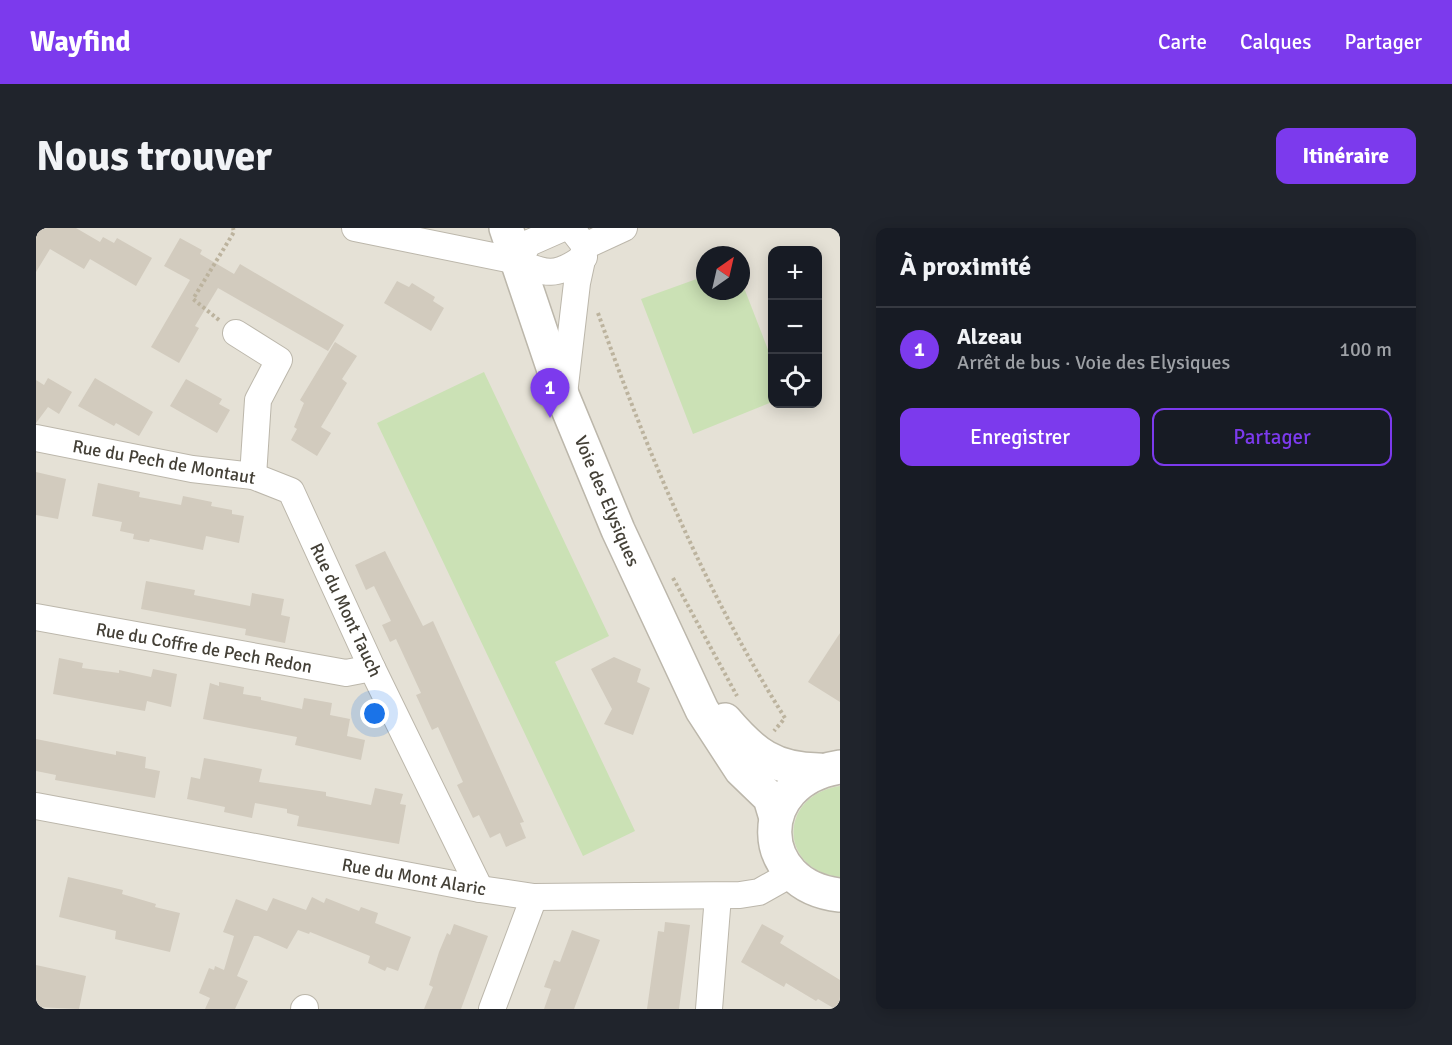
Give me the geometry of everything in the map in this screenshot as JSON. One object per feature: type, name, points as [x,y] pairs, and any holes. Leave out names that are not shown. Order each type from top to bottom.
[{"type":"street","points":[[356,228],[517,261],[537,271],[559,272],[580,244],[624,228]]},
{"type":"street","name":"Voie des Elysiques","points":[[506,228],[563,397],[618,530],[702,710],[724,749],[741,770],[770,798],[776,818]]},
{"type":"street","points":[[517,261],[529,243],[563,228]]},
{"type":"street","points":[[563,397],[580,244]]},
{"type":"street","points":[[236,333],[279,360],[258,399],[253,476]]},
{"type":"street","name":"Rue du Pech de Montaut","points":[[36,438],[192,469],[253,476],[291,491]]},
{"type":"street","name":"Rue du Mont Tauch","points":[[291,491],[372,668],[480,890]]},
{"type":"street","name":"Rue du Coffre de Pech Redon","points":[[36,617],[346,673],[372,668]]},
{"type":"street","name":"Voie des Elysiques","points":[[683,668],[739,736],[774,764],[794,770],[829,769]]},
{"type":"street","points":[[829,769],[791,789],[776,818],[777,847],[791,874],[805,886],[822,893],[840,895]]},
{"type":"street","name":"Rue du Mont Alaric","points":[[36,806],[480,890],[534,897],[718,896],[759,892],[791,874]]},
{"type":"street","points":[[709,1009],[718,896]]},
{"type":"street","points":[[492,1009],[534,897]]},
{"type":"path","points":[[233,228],[234,232],[193,298],[236,333]]},
{"type":"path","points":[[596,306],[668,499],[762,683],[784,718],[757,752]]},
{"type":"path","points":[[672,575],[740,700]]},
{"type":"shaded area","points":[[36,228],[840,228],[840,1009],[36,1009]]},
{"type":"green space","points":[[696,279],[696,300],[749,300],[768,350],[768,404],[693,434],[641,299]]},
{"type":"green space","points":[[484,372],[609,636],[555,662],[635,831],[583,856],[377,423]]},
{"type":"green space","points":[[840,786],[840,877],[820,871],[805,861],[796,848],[794,832],[796,817],[805,803],[820,792]]},
{"type":"building","points":[[36,228],[76,228],[100,242],[103,237],[114,243],[117,238],[152,258],[136,286],[90,259],[84,269],[50,249],[36,272]]},
{"type":"building","points":[[180,238],[202,250],[200,254],[234,274],[240,264],[344,325],[328,351],[218,288],[195,326],[199,328],[179,363],[151,347],[190,280],[164,266]]},
{"type":"building","points":[[397,281],[409,287],[412,283],[435,297],[433,301],[444,308],[431,331],[384,303]]},
{"type":"building","points":[[335,342],[357,356],[342,379],[347,383],[321,427],[331,433],[317,456],[291,440],[297,429],[294,427],[304,403],[300,400]]},
{"type":"building","points":[[48,378],[72,392],[59,414],[48,407],[36,423],[36,380],[44,385]]},
{"type":"building","points":[[95,378],[153,412],[139,436],[116,423],[114,426],[78,406]]},
{"type":"building","points":[[186,379],[222,399],[219,404],[230,410],[217,433],[170,406]]},
{"type":"building","points":[[36,472],[66,479],[58,519],[36,515]]},
{"type":"building","points":[[98,483],[140,492],[139,497],[181,505],[183,496],[212,502],[211,506],[232,510],[232,514],[244,516],[239,543],[206,536],[203,550],[150,539],[149,542],[133,539],[134,534],[120,531],[122,522],[92,516]]},
{"type":"building","points":[[385,551],[423,626],[433,621],[524,822],[520,823],[526,838],[506,847],[500,833],[490,838],[479,815],[473,818],[457,785],[463,782],[438,727],[432,730],[416,695],[421,693],[396,639],[390,642],[382,625],[391,621],[374,586],[366,590],[355,565]]},
{"type":"building","points":[[146,581],[195,590],[194,595],[250,606],[252,593],[284,599],[281,615],[290,617],[285,643],[245,635],[246,629],[141,609]]},
{"type":"building","points":[[840,633],[840,702],[808,682]]},
{"type":"building","points":[[614,657],[641,669],[637,682],[650,688],[633,735],[604,724],[612,709],[591,669]]},
{"type":"building","points":[[59,658],[83,663],[82,668],[119,673],[119,670],[151,677],[153,669],[177,674],[171,707],[147,701],[145,711],[53,694]]},
{"type":"building","points":[[219,682],[244,687],[243,694],[261,697],[261,700],[302,709],[304,698],[332,703],[330,715],[350,719],[347,736],[365,740],[361,760],[295,745],[297,737],[203,719],[210,683],[219,686]]},
{"type":"building","points":[[36,739],[116,755],[116,751],[146,757],[145,768],[160,771],[155,798],[55,780],[56,775],[36,771]]},
{"type":"building","points":[[204,758],[262,769],[259,782],[326,792],[326,796],[371,805],[375,788],[403,794],[400,804],[406,805],[399,844],[297,826],[299,816],[287,813],[287,809],[255,803],[252,818],[224,812],[225,807],[187,799],[191,777],[200,779]]},
{"type":"building","points":[[68,877],[123,890],[122,894],[156,904],[155,907],[180,913],[170,952],[115,939],[116,931],[59,917]]},
{"type":"building","points":[[312,897],[324,903],[326,898],[359,911],[361,907],[378,913],[375,923],[411,937],[398,971],[387,967],[385,971],[368,963],[370,956],[310,932],[309,934],[298,930],[287,949],[254,936],[237,976],[248,981],[235,1009],[205,1009],[210,998],[199,993],[209,968],[214,970],[215,966],[224,970],[234,936],[223,932],[236,899],[267,911],[273,898],[306,910]]},
{"type":"building","points":[[665,922],[690,925],[679,1009],[647,1009],[658,931],[664,932]]},
{"type":"building","points":[[454,924],[488,936],[461,1009],[424,1009],[433,987],[429,985],[439,952],[447,933],[450,935]]},
{"type":"building","points":[[762,924],[784,936],[780,943],[840,980],[840,1009],[835,1009],[818,999],[816,1001],[786,983],[784,987],[741,962]]},
{"type":"building","points":[[572,930],[600,940],[574,1009],[544,1009],[551,989],[544,987],[554,960],[560,962]]},
{"type":"building","points":[[36,965],[86,976],[79,1009],[36,1007]]},
{"type":"place","name":"Alzeau","points":[[550,418]]}]
